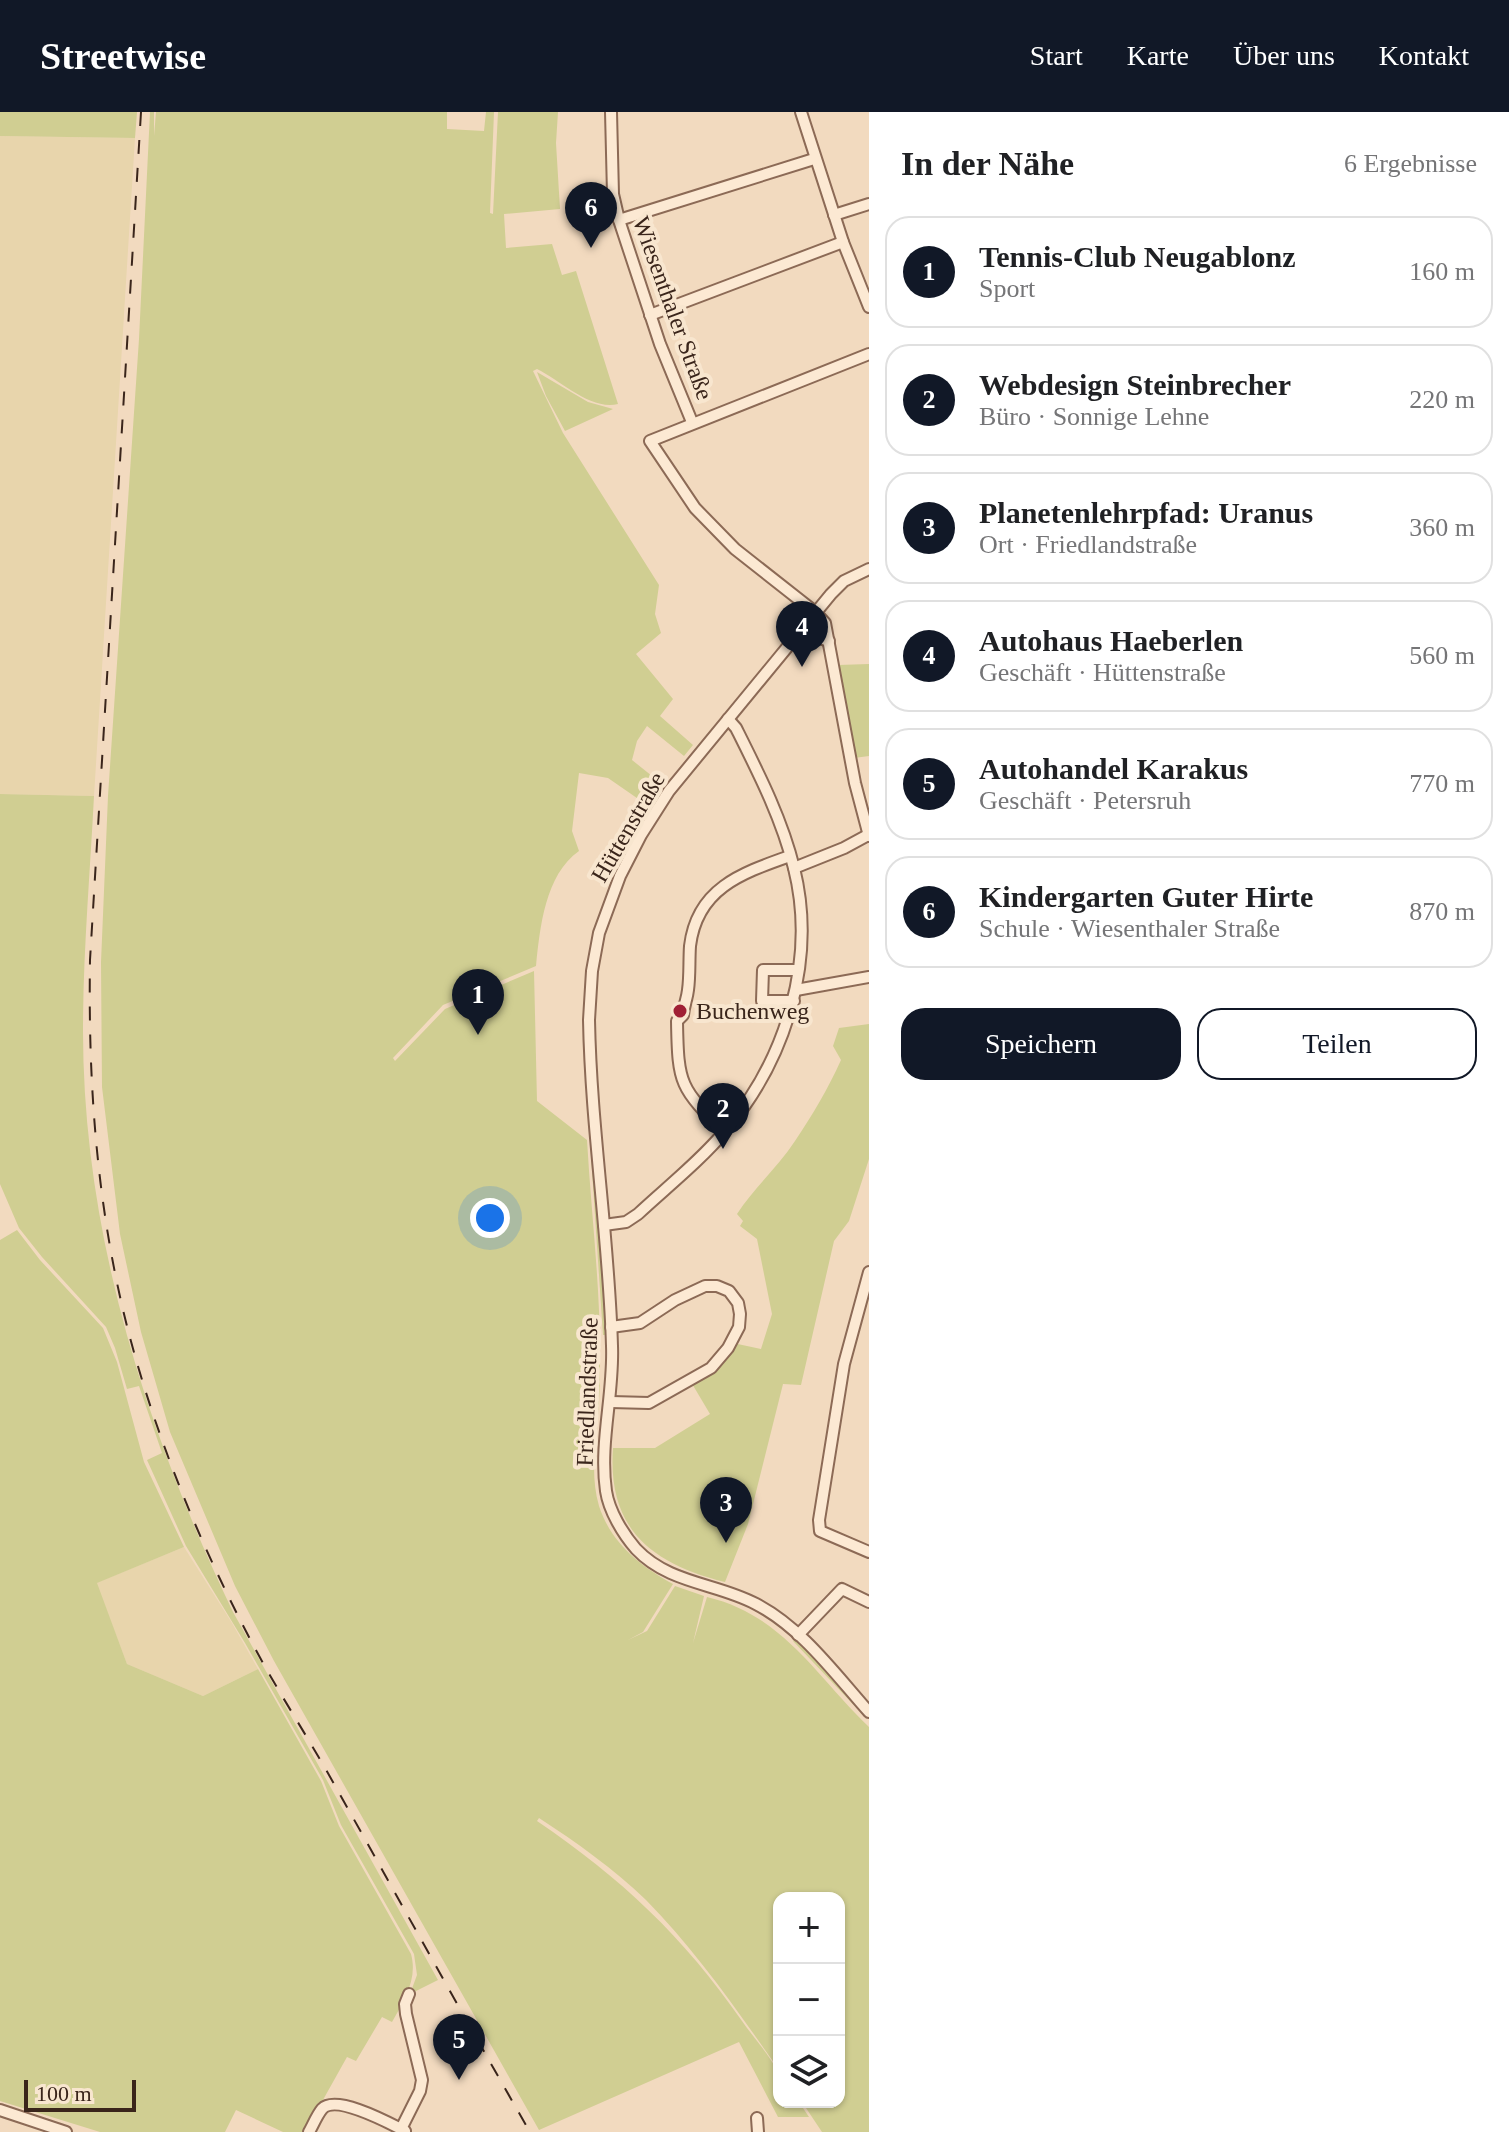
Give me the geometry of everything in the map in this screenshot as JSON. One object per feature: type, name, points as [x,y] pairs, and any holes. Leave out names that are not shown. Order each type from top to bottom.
[{"type":"street","name":"Wiesenthaler Straße","points":[[611,112],[613,194],[619,220],[650,315],[692,422]]},
{"type":"street","points":[[801,112],[814,159],[869,307]]},
{"type":"street","points":[[619,220],[814,159]]},
{"type":"street","points":[[834,215],[869,204]]},
{"type":"street","points":[[650,315],[843,242]]},
{"type":"street","points":[[794,868],[869,836],[855,783],[825,623],[735,549],[695,508],[650,441],[869,354]]},
{"type":"street","name":"Hüttenstraße","points":[[604,1225],[589,1020],[592,971],[599,933],[620,876],[669,791],[815,612],[844,581],[869,569]]},
{"type":"street","points":[[794,638],[817,637],[829,641]]},
{"type":"street","points":[[604,1225],[626,1222],[638,1214],[725,1132],[752,1097],[770,1065],[795,995],[801,937],[794,868],[773,802],[736,728],[728,719]]},
{"type":"street","points":[[725,1132],[695,1103],[680,1079],[677,1021],[683,1015],[688,994],[690,944],[699,915],[715,892],[742,873],[790,856]]},
{"type":"street","points":[[798,970],[763,970],[762,1001],[869,977]]},
{"type":"street","name":"Friedlandstraße","points":[[604,1225],[611,1327],[611,1402],[604,1454],[606,1495],[611,1511],[636,1549],[651,1561],[677,1577],[756,1604],[772,1613],[798,1635],[869,1712]]},
{"type":"street","points":[[869,1272],[844,1364],[819,1520],[820,1531],[869,1552]]},
{"type":"street","points":[[611,1327],[640,1323],[675,1300],[705,1286],[717,1286],[729,1291],[738,1303],[740,1314],[739,1327],[728,1348],[711,1368],[649,1403],[611,1402]]},
{"type":"street","points":[[798,1635],[842,1589],[869,1602]]},
{"type":"street","points":[[309,2132],[323,2108],[332,2104],[348,2106],[404,2130],[422,2080],[406,2014],[405,2004],[409,1994]]},
{"type":"street","points":[[0,2110],[66,2132]]},
{"type":"street","points":[[757,2118],[758,2132]]},
{"type":"shaded area","points":[[0,112],[137,112],[135,138],[0,136]]},
{"type":"shaded area","points":[[150,112],[154,112],[154,136],[156,112],[447,112],[447,129],[484,131],[486,112],[494,112],[490,213],[493,214],[498,112],[558,112],[556,143],[560,209],[504,214],[506,248],[552,244],[562,275],[576,271],[618,404],[597,403],[537,369],[533,371],[563,433],[659,585],[655,614],[661,633],[636,654],[673,699],[660,716],[693,745],[684,756],[647,726],[637,741],[632,760],[662,784],[647,805],[608,778],[579,773],[572,831],[579,851],[558,874],[546,903],[536,966],[443,1005],[393,1058],[395,1061],[445,1009],[534,971],[537,1101],[587,1140],[600,1327],[600,1390],[594,1467],[596,1493],[604,1519],[619,1542],[638,1561],[673,1584],[643,1632],[628,1640],[647,1631],[675,1586],[704,1596],[693,1643],[707,1597],[734,1606],[757,1618],[797,1650],[869,1727],[869,2132],[822,2132],[806,2108],[845,2108],[845,1892],[773,1892],[773,2062],[699,1961],[646,1900],[594,1856],[539,1818],[537,1821],[624,1887],[674,1936],[720,1990],[773,2063],[773,2107],[739,2042],[539,2130],[274,1661],[235,1586],[170,1432],[141,1332],[120,1234],[102,1087],[101,962],[108,796],[139,339]]},
{"type":"shaded area","points":[[0,136],[135,138],[94,796],[0,794]]},
{"type":"shaded area","points":[[537,372],[588,402],[613,409],[565,431]]},
{"type":"shaded area","points":[[869,664],[869,756],[854,758],[838,665]]},
{"type":"shaded area","points":[[0,794],[94,796],[83,1002],[86,1107],[94,1182],[125,1329],[173,1473],[233,1612],[438,1980],[410,1994],[417,1975],[414,1954],[341,1825],[323,1780],[186,1546],[147,1460],[162,1453],[139,1386],[127,1389],[106,1327],[19,1228],[0,1184]]},
{"type":"shaded area","points":[[869,1024],[869,1159],[849,1221],[834,1241],[801,1385],[783,1384],[748,1524],[725,1582],[676,1565],[639,1539],[618,1501],[613,1476],[613,1448],[655,1448],[710,1414],[691,1382],[733,1343],[761,1349],[772,1314],[757,1239],[740,1226],[743,1221],[737,1214],[788,1151],[825,1091],[841,1060],[833,1046],[839,1028]]},
{"type":"shaded area","points":[[590,1141],[593,1142],[607,1335],[603,1335]]},
{"type":"shaded area","points":[[17,1230],[40,1260],[103,1328],[117,1362],[144,1462],[184,1547],[97,1583],[127,1664],[203,1696],[258,1669],[321,1781],[339,1826],[411,1954],[411,1981],[392,2022],[382,2017],[356,2061],[347,2057],[305,2132],[283,2132],[236,2110],[225,2132],[100,2132],[0,2101],[0,1240]]},
{"type":"shaded area","points":[[184,1547],[258,1669],[203,1696],[127,1664],[96,1583]]},
{"type":"shaded area","points":[[796,1638],[869,1721],[793,1641]]},
{"type":"shaded area","points":[[773,2108],[803,2108],[809,2117],[778,2117]]},
{"type":"railway","points":[[141,112],[90,960],[91,1054],[97,1148],[118,1288],[155,1419],[186,1503],[223,1585],[264,1665],[530,2132]]},
{"type":"place","name":"Kindergarten Guter Hirte","points":[[591,248]]},
{"type":"place","name":"Autohaus Haeberlen","points":[[802,667]]},
{"type":"place","name":"Buchenweg","points":[[680,1011]]},
{"type":"place","name":"Tennis-Club Neugablonz","points":[[478,1035]]},
{"type":"place","name":"Webdesign Steinbrecher","points":[[723,1149]]},
{"type":"place","name":"Planetenlehrpfad: Uranus","points":[[726,1543]]},
{"type":"place","name":"Autohandel Karakus","points":[[459,2080]]}]
